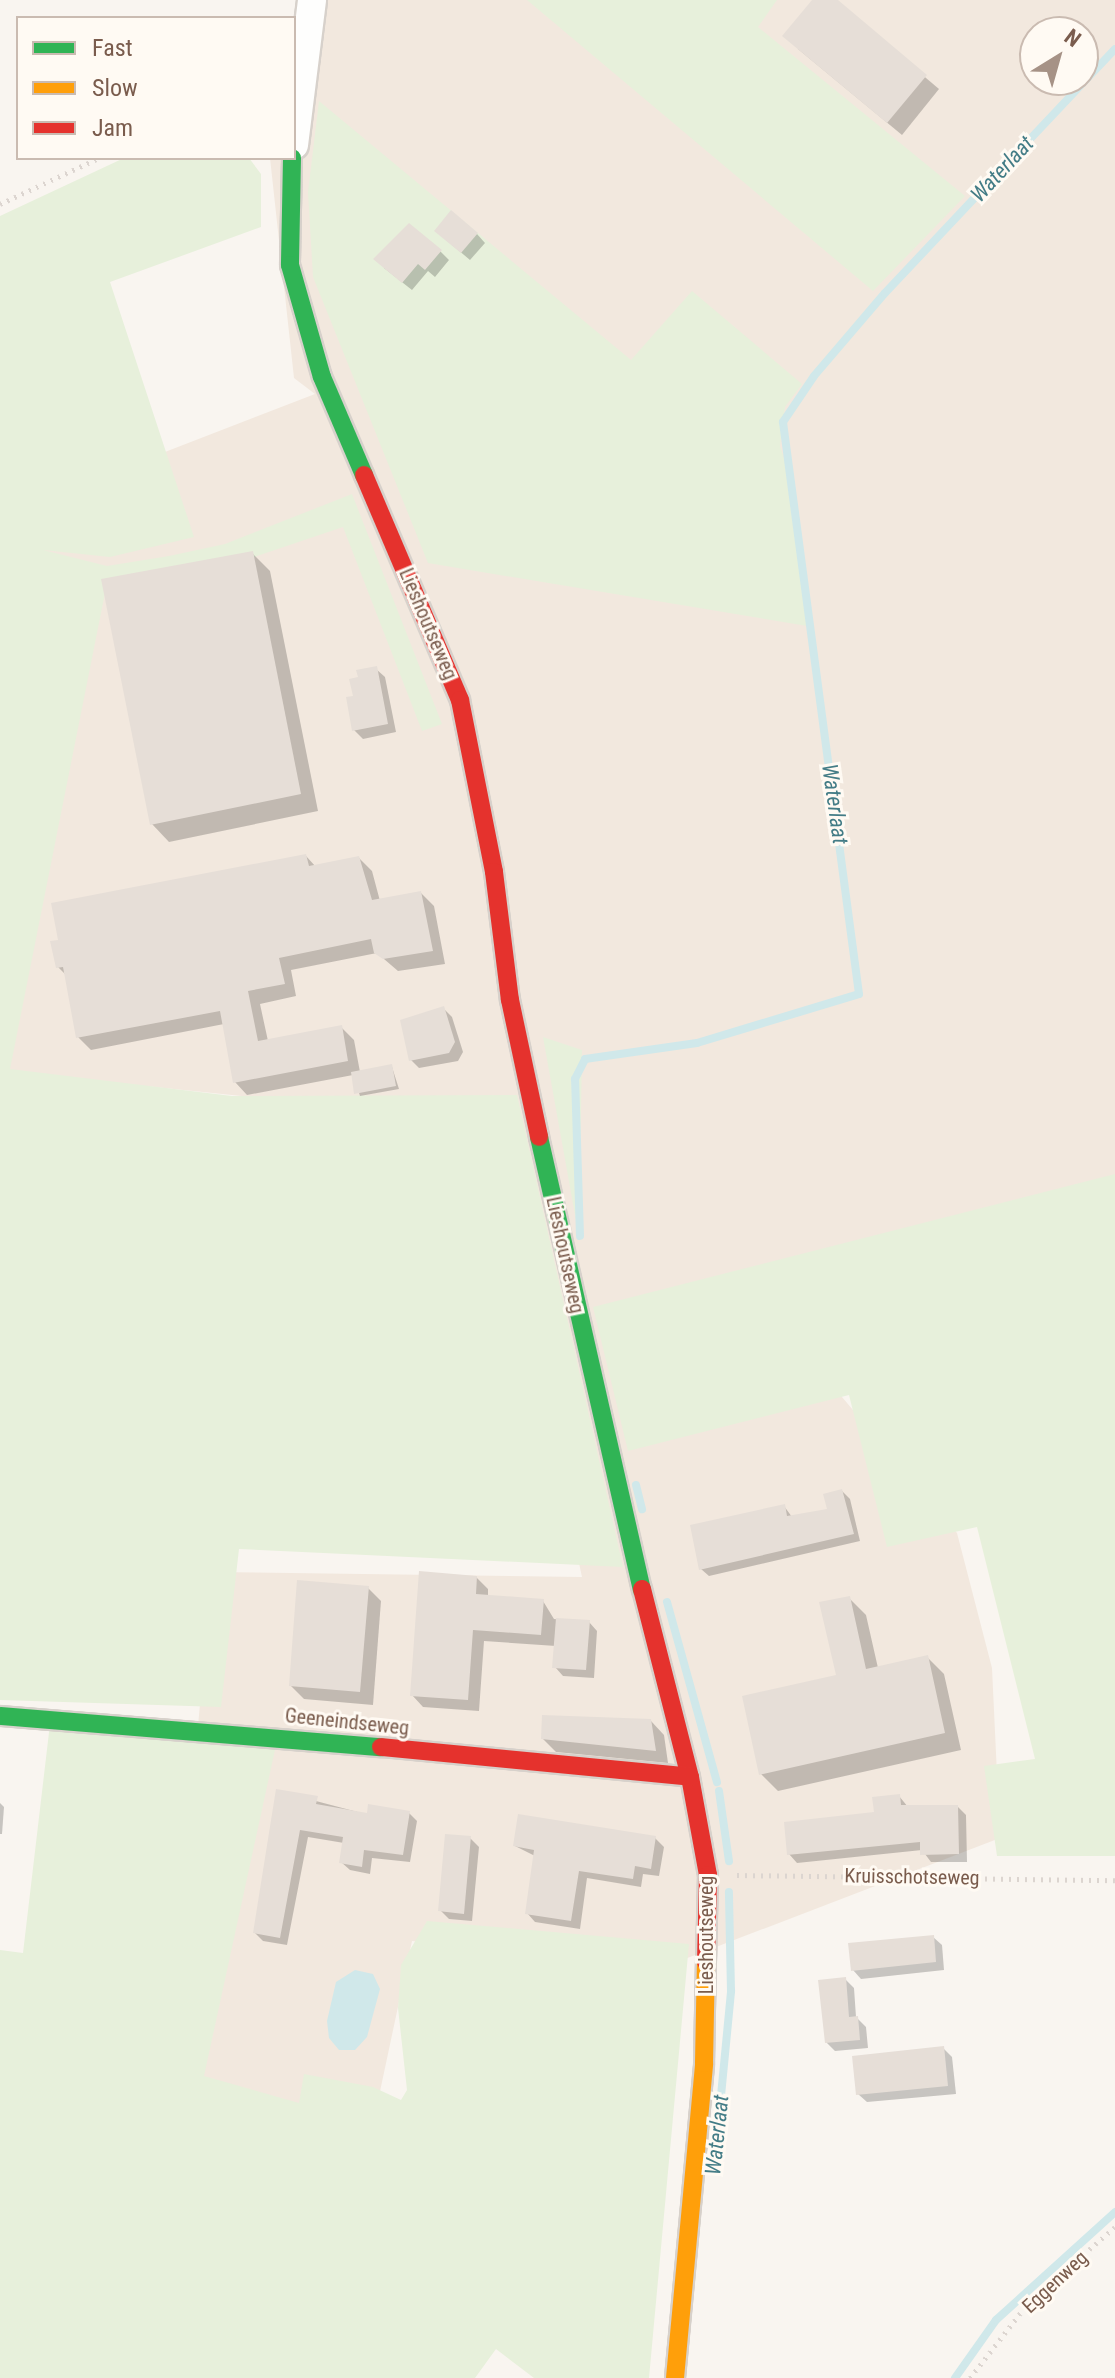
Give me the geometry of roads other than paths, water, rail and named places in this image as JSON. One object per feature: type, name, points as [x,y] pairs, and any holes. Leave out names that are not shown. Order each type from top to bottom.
[{"type":"street","points":[[296,129],[312,0]]},
{"type":"street","name":"Lieshoutseweg","points":[[292,160],[290,265],[322,377],[460,700],[517,1030],[611,1471],[690,1777],[708,1875],[704,2063],[675,2378]]},
{"type":"street","name":"Geeneindseweg","points":[[0,1716],[226,1732],[690,1777]]},
{"type":"water","points":[[355,1970],[373,1974],[380,1989],[367,2037],[355,2050],[339,2050],[329,2038],[327,2021],[336,1982]]},
{"type":"waterway","name":"Waterlaat","points":[[580,1236],[575,1079],[585,1059],[697,1043],[859,994],[783,422],[814,376],[885,293],[1115,49]]},
{"type":"waterway","name":"Waterlaat","points":[[636,1485],[642,1509]]},
{"type":"waterway","name":"Waterlaat","points":[[667,1602],[717,1782]]},
{"type":"waterway","name":"Waterlaat","points":[[719,1791],[729,1861]]},
{"type":"waterway","name":"Waterlaat","points":[[715,2158],[731,1991],[729,1892]]},
{"type":"waterway","points":[[955,2378],[996,2320],[1115,2212]]}]
